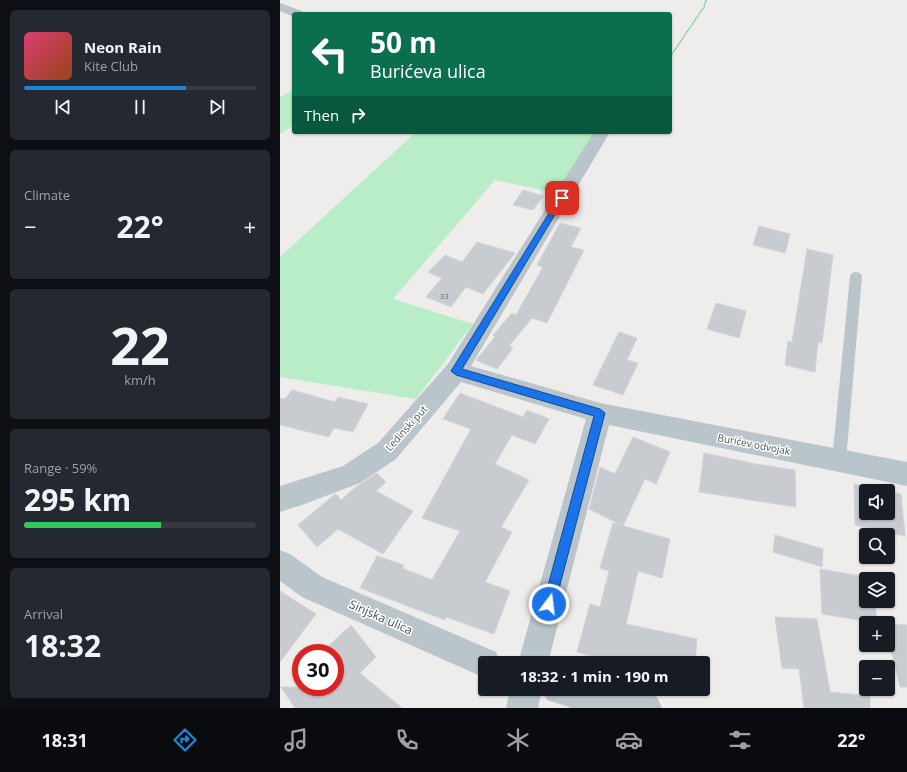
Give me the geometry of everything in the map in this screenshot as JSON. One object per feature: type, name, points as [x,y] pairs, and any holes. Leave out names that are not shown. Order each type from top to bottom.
[{"type":"street","points":[[280,7],[293,12]]},
{"type":"street","name":"Ledinski put","points":[[280,499],[302,493],[351,475],[387,451],[456,371],[601,134]]},
{"type":"street","name":"Burićev odvojak","points":[[456,371],[600,413],[907,474]]},
{"type":"street","points":[[535,656],[600,413]]},
{"type":"street","name":"Sinjska ulica","points":[[280,564],[312,587],[478,660]]},
{"type":"street","points":[[522,708],[525,696]]},
{"type":"street","points":[[590,696],[646,708]]},
{"type":"lane","points":[[839,461],[856,276]]},
{"type":"path","points":[[672,54],[704,7],[706,0]]},
{"type":"green space","points":[[292,91],[292,126],[280,134],[280,97]]},
{"type":"green space","points":[[414,134],[594,134],[556,193],[495,180],[393,299],[473,324],[416,399],[280,377],[280,257]]},
{"type":"building","points":[[523,190],[543,196],[533,210],[513,205]]},
{"type":"building","points":[[560,223],[581,228],[571,247],[584,250],[547,323],[532,318],[509,346],[513,348],[497,369],[476,360],[495,337],[493,335],[512,313],[516,315],[543,267],[537,265]]},
{"type":"building","points":[[759,226],[790,234],[785,253],[753,245]]},
{"type":"building","points":[[477,242],[515,253],[483,294],[466,287],[451,307],[426,297],[442,278],[428,272],[445,255],[462,262]]},
{"type":"building","points":[[807,249],[833,255],[822,343],[818,342],[815,372],[785,365],[788,341],[792,342]]},
{"type":"building","points":[[716,303],[746,311],[739,338],[707,329]]},
{"type":"building","points":[[619,332],[637,338],[627,360],[638,363],[623,395],[593,385]]},
{"type":"building","points":[[292,390],[335,402],[338,397],[368,404],[353,432],[334,428],[329,437],[280,425],[280,398],[285,399]]},
{"type":"building","points":[[460,393],[523,417],[527,410],[549,419],[535,444],[512,435],[495,464],[529,480],[501,527],[512,532],[485,582],[510,591],[494,634],[446,617],[445,620],[360,588],[377,556],[404,565],[402,568],[432,580],[460,531],[422,518],[471,429],[443,419]]},
{"type":"building","points":[[633,437],[670,452],[656,484],[645,479],[623,526],[589,509],[600,467],[615,474]]},
{"type":"building","points":[[704,453],[756,464],[795,470],[796,507],[699,492]]},
{"type":"building","points":[[377,473],[386,482],[376,491],[413,511],[383,554],[338,529],[317,547],[298,525],[334,495],[336,494],[341,500],[357,486]]},
{"type":"building","points":[[854,484],[859,485],[859,520],[895,520],[895,493],[901,494],[905,536],[895,534],[895,528],[869,528],[855,525]]},
{"type":"building","points":[[613,523],[670,539],[662,578],[638,571],[626,624],[697,639],[696,656],[590,656],[577,652],[590,604],[600,607],[609,571],[600,568]]},
{"type":"building","points":[[775,535],[823,549],[822,567],[773,552]]},
{"type":"building","points":[[820,569],[859,576],[859,608],[876,608],[876,616],[859,616],[859,620],[822,614]]},
{"type":"building","points":[[280,591],[316,614],[280,662]]},
{"type":"building","points":[[775,617],[817,619],[830,692],[870,696],[870,708],[804,708],[799,669],[782,668]]},
{"type":"building","points":[[895,624],[907,625],[907,687],[900,687],[895,660],[894,660],[892,652],[895,652]]},
{"type":"building","points":[[351,625],[376,657],[360,673],[402,708],[295,708],[281,687],[292,687],[292,696],[344,696],[344,644],[331,644]]},
{"type":"route","points":[[549,604],[600,413],[456,371],[562,198]]}]
